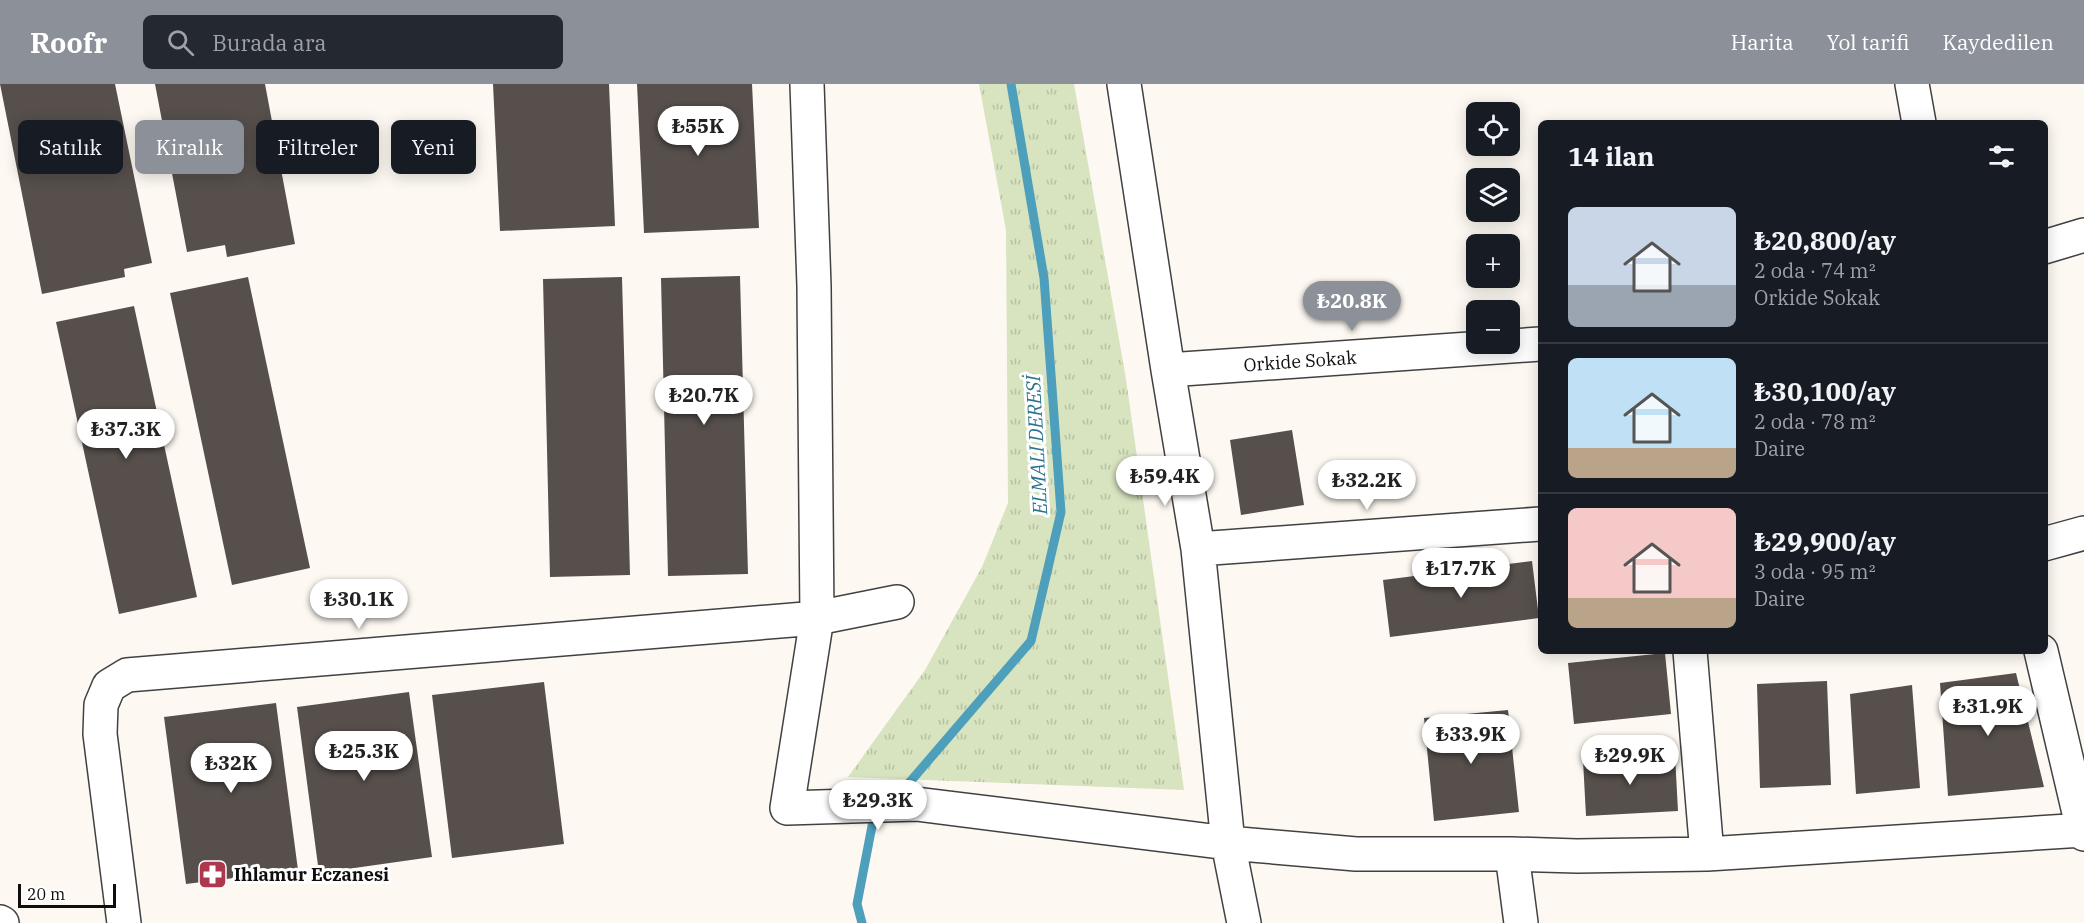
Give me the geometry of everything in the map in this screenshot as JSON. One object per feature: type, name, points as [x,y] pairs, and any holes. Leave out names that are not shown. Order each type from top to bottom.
[{"type":"street","points":[[807,84],[814,286],[817,618],[787,808],[916,804],[1228,843],[1356,854],[1576,856],[1707,854],[2084,832],[2042,654]]},
{"type":"street","points":[[1124,84],[1198,549],[1228,843],[1244,923]]},
{"type":"street","points":[[1912,84],[1918,120]]},
{"type":"street","points":[[2048,246],[2084,235]]},
{"type":"street","name":"Orkide Sokak","points":[[1168,370],[1538,344]]},
{"type":"street","points":[[1198,549],[1538,524]]},
{"type":"street","points":[[2048,543],[2084,532]]},
{"type":"street","points":[[124,923],[100,734],[101,705],[109,686],[127,675],[817,618],[897,602]]},
{"type":"street","points":[[1690,654],[1707,854]]},
{"type":"street","points":[[1512,854],[1521,923]]},
{"type":"green space","points":[[979,84],[1074,84],[1126,379],[1184,790],[848,777],[925,670],[982,567],[1008,503],[1006,230]]},
{"type":"building","points":[[0,84],[115,84],[122,120],[18,120],[18,174]]},
{"type":"building","points":[[155,84],[265,84],[272,120],[256,120],[256,174],[282,174],[295,244],[227,257],[225,245],[187,252],[172,174],[244,174],[244,120],[162,120]]},
{"type":"building","points":[[493,84],[609,84],[615,226],[500,231]]},
{"type":"building","points":[[637,84],[752,84],[759,228],[644,233]]},
{"type":"building","points":[[123,123],[152,263],[124,269],[125,277],[42,294],[18,174],[123,174]]},
{"type":"building","points":[[740,276],[748,574],[668,576],[661,278]]},
{"type":"building","points":[[248,277],[310,568],[232,585],[170,293]]},
{"type":"building","points":[[622,277],[630,575],[550,577],[543,279]]},
{"type":"building","points":[[134,306],[197,597],[119,614],[56,322]]},
{"type":"building","points":[[1292,430],[1304,505],[1241,515],[1230,440]]},
{"type":"building","points":[[1532,561],[1538,618],[1390,637],[1383,580]]},
{"type":"building","points":[[1665,654],[1671,714],[1574,724],[1568,663]]},
{"type":"building","points":[[2016,673],[2044,787],[1948,796],[1940,683]]},
{"type":"building","points":[[1827,681],[1831,785],[1760,788],[1757,684]]},
{"type":"building","points":[[544,682],[564,844],[452,858],[432,695]]},
{"type":"building","points":[[1912,685],[1920,788],[1856,794],[1850,694]]},
{"type":"building","points":[[409,692],[432,857],[319,873],[297,707]]},
{"type":"building","points":[[276,703],[298,870],[186,884],[164,717]]},
{"type":"building","points":[[1508,710],[1519,812],[1434,821],[1424,718]]},
{"type":"building","points":[[1675,755],[1678,811],[1586,816],[1583,760]]},
{"type":"waterway","name":"ELMALI DERESİ","points":[[897,797],[1031,641],[1061,512],[1044,278],[1011,84]]},
{"type":"waterway","name":"ELMALI DERESİ","points":[[862,923],[857,904],[872,826],[882,814]]},
{"type":"place","name":"Ihlamur Eczanesi","points":[[213,874]]}]
